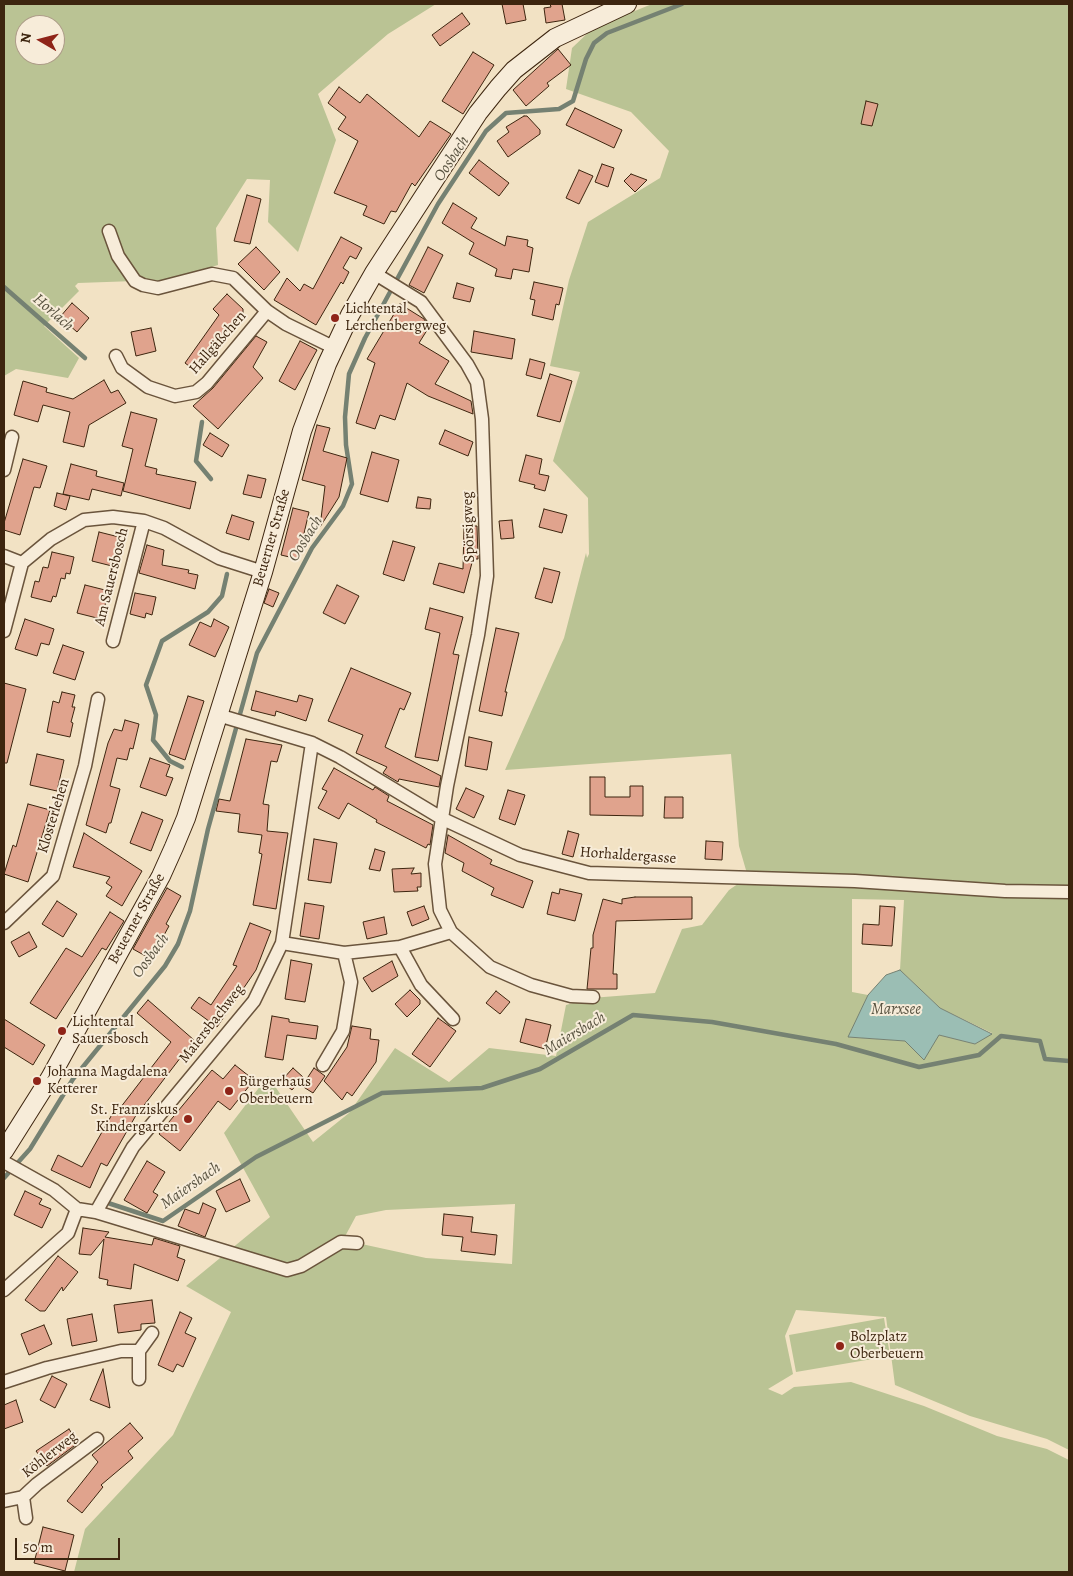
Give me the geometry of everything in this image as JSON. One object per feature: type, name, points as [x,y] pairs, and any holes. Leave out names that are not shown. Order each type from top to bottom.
[{"type":"main road","name":"Beuerner Straße","points":[[6,1152],[50,1078],[162,876],[186,818],[223,716],[302,431],[335,348],[478,113],[514,70],[555,38],[628,4]]},
{"type":"street","points":[[109,231],[118,256],[135,281],[142,285],[158,288],[212,274],[232,278],[267,311],[286,324],[335,348]]},
{"type":"street","name":"Spörsigweg","points":[[378,275],[421,302],[467,364],[477,382],[482,419],[487,576],[435,864],[440,910],[451,932]]},
{"type":"street","name":"Hallgäßchen","points":[[116,356],[122,368],[148,386],[176,396],[196,392],[207,383],[267,311]]},
{"type":"street","points":[[4,470],[12,437]]},
{"type":"street","name":"Am Sauersbosch","points":[[22,563],[51,538],[84,520],[113,517],[144,521],[164,528],[219,558],[264,572]]},
{"type":"street","name":"Am Sauersbosch","points":[[113,641],[144,521]]},
{"type":"street","points":[[4,556],[22,563],[4,631]]},
{"type":"street","name":"Klosterlehen","points":[[4,923],[52,876],[85,766],[98,699]]},
{"type":"street","name":"Horhaldergasse","points":[[223,716],[312,742],[443,820],[520,855],[589,873],[855,881],[1005,891],[1069,892]]},
{"type":"street","name":"Maiersbachweg","points":[[96,1212],[132,1147],[254,1001],[282,943],[312,742]]},
{"type":"street","points":[[282,943],[344,953],[400,947],[451,932],[490,967],[531,985],[571,996],[593,997]]},
{"type":"street","points":[[400,947],[421,985],[453,1019]]},
{"type":"street","points":[[323,1065],[343,1031],[351,982],[344,953]]},
{"type":"street","points":[[6,1152],[21,1173],[54,1190],[77,1209],[96,1212],[287,1270],[301,1266],[341,1242],[356,1243]]},
{"type":"street","points":[[4,1290],[68,1233],[77,1209]]},
{"type":"street","points":[[138,1379],[139,1351],[152,1333]]},
{"type":"street","points":[[4,1382],[47,1368],[121,1351],[139,1351]]},
{"type":"street","name":"Köhlerweg","points":[[4,1501],[23,1497],[37,1484],[97,1439]]},
{"type":"street","name":"Köhlerweg","points":[[23,1497],[26,1518]]},
{"type":"green space","points":[[4,4],[436,4],[388,34],[318,94],[336,140],[298,252],[268,222],[270,180],[247,179],[216,228],[218,265],[156,284],[135,281],[78,283],[75,286],[79,291],[44,326],[79,358],[68,378],[16,369],[4,376]]},
{"type":"green space","points":[[652,4],[1069,4],[1069,1450],[1047,1439],[970,1416],[895,1385],[886,1317],[796,1310],[785,1336],[793,1374],[768,1389],[782,1395],[794,1387],[851,1382],[924,1406],[997,1436],[1047,1449],[1069,1460],[1069,1572],[74,1572],[85,1529],[173,1435],[231,1312],[186,1286],[270,1217],[224,1133],[268,1076],[313,1142],[349,1113],[395,1048],[449,1082],[489,1048],[556,1056],[566,1005],[591,998],[655,993],[682,929],[702,925],[729,890],[748,877],[739,846],[731,754],[505,770],[564,638],[586,553],[587,558],[589,554],[588,498],[553,461],[580,372],[550,366],[569,280],[588,222],[660,178],[669,151],[631,112],[566,89],[572,48],[593,28]],"holes":[[[852,899],[904,900],[900,970],[940,1008],[992,1033],[975,1044],[939,1035],[905,1041],[849,1037],[868,995],[852,992]],[[515,1204],[512,1264],[426,1258],[357,1243],[342,1242],[356,1216],[386,1210]]]},
{"type":"green space","name":"Bolzplatz Oberbeuern","points":[[884,1318],[890,1356],[796,1372],[789,1335]]},
{"type":"water","name":"Marxsee","points":[[900,970],[940,1008],[992,1034],[975,1044],[939,1035],[924,1060],[905,1041],[848,1037],[868,995],[886,975]]},
{"type":"building","points":[[502,4],[523,4],[526,20],[506,24]]},
{"type":"building","points":[[550,4],[562,4],[565,20],[546,23],[544,8],[551,7]]},
{"type":"building","points":[[462,13],[470,24],[440,46],[432,35]]},
{"type":"building","points":[[558,49],[571,65],[547,83],[549,86],[526,106],[513,90]]},
{"type":"building","points":[[473,52],[494,65],[463,114],[442,101]]},
{"type":"building","points":[[339,87],[360,103],[367,94],[419,137],[430,121],[451,134],[415,186],[412,183],[396,212],[391,211],[384,224],[363,215],[367,206],[334,193],[358,141],[338,129],[346,117],[328,103]]},
{"type":"building","points":[[866,101],[878,104],[872,126],[861,124]]},
{"type":"building","points":[[575,108],[622,130],[614,148],[566,125]]},
{"type":"building","points":[[527,116],[540,130],[540,134],[508,157],[497,141],[509,132],[506,127]]},
{"type":"building","points":[[479,160],[509,183],[499,196],[469,173]]},
{"type":"building","points":[[602,164],[614,168],[608,187],[595,182]]},
{"type":"building","points":[[579,170],[593,176],[579,204],[566,198]]},
{"type":"building","points":[[631,174],[647,180],[635,192],[624,181]]},
{"type":"building","points":[[247,195],[261,199],[250,244],[234,241]]},
{"type":"building","points":[[453,203],[477,218],[471,228],[505,246],[507,236],[528,240],[527,246],[533,248],[529,272],[513,269],[511,279],[495,276],[497,269],[469,254],[474,243],[442,223]]},
{"type":"building","points":[[341,237],[362,248],[356,259],[350,256],[343,268],[349,272],[343,284],[341,282],[316,325],[274,300],[287,278],[300,291],[304,284],[313,289]]},
{"type":"building","points":[[256,247],[280,272],[264,290],[238,264]]},
{"type":"building","points":[[428,247],[443,255],[424,293],[409,285]]},
{"type":"building","points":[[534,282],[563,288],[559,305],[556,304],[553,320],[532,315],[535,300],[530,299]]},
{"type":"building","points":[[457,283],[474,288],[470,302],[453,298]]},
{"type":"building","points":[[227,294],[243,309],[243,313],[223,336],[197,372],[185,363],[219,315],[213,309]]},
{"type":"building","points":[[72,303],[89,318],[77,332],[60,317]]},
{"type":"building","points":[[400,304],[424,319],[429,327],[419,343],[449,361],[435,384],[471,401],[473,414],[428,396],[407,383],[395,420],[380,415],[375,429],[356,423],[375,363],[367,359]]},
{"type":"building","points":[[151,328],[156,351],[136,356],[131,332]]},
{"type":"building","points":[[474,331],[515,339],[512,359],[471,352]]},
{"type":"building","points":[[256,336],[267,342],[253,367],[263,378],[218,429],[193,406],[213,388]]},
{"type":"building","points":[[300,341],[317,350],[295,390],[279,381]]},
{"type":"building","points":[[530,359],[545,363],[541,379],[526,375]]},
{"type":"building","points":[[550,374],[572,381],[560,422],[537,416]]},
{"type":"building","points":[[104,380],[111,393],[118,390],[126,403],[89,425],[84,447],[63,442],[70,412],[43,405],[38,422],[14,415],[23,381],[47,388],[46,392],[73,399]]},
{"type":"building","points":[[131,412],[157,419],[145,466],[157,469],[156,474],[196,482],[190,509],[123,491],[133,449],[122,446]]},
{"type":"building","points":[[317,425],[330,428],[323,451],[347,458],[339,497],[320,527],[325,486],[302,480]]},
{"type":"building","points":[[445,430],[473,442],[468,456],[439,444]]},
{"type":"building","points":[[210,433],[229,445],[222,457],[203,445]]},
{"type":"building","points":[[372,452],[399,460],[388,502],[360,494]]},
{"type":"building","points":[[526,455],[542,459],[539,474],[549,476],[545,491],[534,488],[535,485],[519,481]]},
{"type":"building","points":[[23,459],[47,466],[40,488],[34,487],[20,535],[4,530],[4,523]]},
{"type":"building","points":[[71,464],[97,471],[96,476],[124,483],[121,496],[92,489],[89,500],[63,494]]},
{"type":"building","points":[[248,475],[266,479],[261,498],[243,494]]},
{"type":"building","points":[[57,493],[70,496],[66,510],[54,506]]},
{"type":"building","points":[[418,497],[431,499],[430,509],[416,508]]},
{"type":"building","points":[[293,508],[309,512],[298,559],[281,555]]},
{"type":"building","points":[[544,509],[567,515],[562,533],[539,527]]},
{"type":"building","points":[[232,515],[254,522],[249,540],[226,533]]},
{"type":"building","points":[[512,520],[514,538],[501,539],[499,521]]},
{"type":"building","points":[[464,526],[477,526],[478,559],[473,559],[464,593],[433,584],[439,563],[463,569]]},
{"type":"building","points":[[99,532],[123,538],[116,567],[92,561]]},
{"type":"building","points":[[393,541],[415,547],[404,581],[383,574]]},
{"type":"building","points":[[147,545],[164,550],[162,565],[189,570],[188,573],[198,575],[195,589],[139,573]]},
{"type":"building","points":[[52,552],[74,557],[70,574],[66,573],[65,579],[61,578],[56,597],[53,596],[51,602],[31,597],[35,581],[39,582],[43,567],[48,568]]},
{"type":"building","points":[[544,568],[560,572],[552,603],[535,598]]},
{"type":"building","points":[[85,585],[109,591],[101,619],[77,613]]},
{"type":"building","points":[[337,585],[359,596],[345,624],[323,613]]},
{"type":"building","points":[[269,589],[279,593],[273,607],[264,603]]},
{"type":"building","points":[[135,593],[156,597],[152,615],[146,613],[145,618],[130,614]]},
{"type":"building","points":[[430,608],[463,617],[453,654],[459,655],[438,761],[415,757],[440,633],[425,629]]},
{"type":"building","points":[[25,619],[54,629],[49,645],[41,643],[37,656],[15,649]]},
{"type":"building","points":[[214,619],[229,627],[215,657],[189,645],[200,622],[211,627]]},
{"type":"building","points":[[496,628],[519,633],[505,692],[507,692],[502,716],[479,711]]},
{"type":"building","points":[[63,645],[84,652],[75,680],[53,673]]},
{"type":"building","points":[[351,668],[411,693],[404,710],[400,708],[385,747],[441,776],[439,787],[399,779],[398,782],[383,773],[387,767],[356,753],[363,735],[328,721]]},
{"type":"building","points":[[4,683],[26,689],[7,763],[4,763]]},
{"type":"building","points":[[256,691],[297,702],[299,695],[313,699],[306,721],[276,711],[275,716],[251,710]]},
{"type":"building","points":[[62,692],[75,695],[72,707],[75,707],[70,737],[47,732],[53,701],[59,703]]},
{"type":"building","points":[[188,696],[204,701],[185,760],[169,754]]},
{"type":"building","points":[[125,720],[139,724],[133,749],[130,748],[127,760],[117,758],[110,786],[120,789],[111,823],[109,823],[106,833],[86,825],[108,743],[114,729],[122,731]]},
{"type":"building","points":[[469,737],[492,742],[487,770],[465,766]]},
{"type":"building","points":[[246,739],[282,745],[277,762],[271,761],[263,804],[269,805],[267,831],[288,833],[276,909],[253,905],[262,854],[259,853],[262,835],[238,832],[240,814],[216,811],[219,799],[230,801]]},
{"type":"building","points":[[37,754],[64,760],[57,791],[30,785]]},
{"type":"building","points":[[150,758],[170,765],[166,776],[173,778],[166,796],[140,787]]},
{"type":"building","points":[[334,768],[373,790],[375,787],[389,796],[387,801],[433,825],[430,845],[428,844],[426,848],[376,822],[377,820],[348,803],[339,819],[318,808],[327,791],[322,789]]},
{"type":"building","points":[[590,777],[605,777],[605,797],[630,797],[630,786],[643,786],[643,816],[590,815]]},
{"type":"building","points":[[466,788],[484,796],[474,818],[456,809]]},
{"type":"building","points":[[508,790],[525,795],[515,825],[499,819]]},
{"type":"building","points":[[665,797],[683,797],[683,818],[664,818]]},
{"type":"building","points":[[28,804],[50,810],[28,882],[4,874],[13,845],[16,847]]},
{"type":"building","points":[[142,812],[163,820],[151,851],[130,843]]},
{"type":"building","points":[[568,831],[579,834],[573,857],[562,854]]},
{"type":"building","points":[[84,833],[142,871],[122,906],[106,896],[112,887],[106,883],[110,877],[73,867]]},
{"type":"building","points":[[448,835],[492,860],[490,864],[533,881],[523,908],[491,895],[494,888],[462,871],[464,863],[445,853]]},
{"type":"building","points":[[314,839],[337,843],[331,883],[308,880]]},
{"type":"building","points":[[706,841],[723,842],[722,860],[705,859]]},
{"type":"building","points":[[375,849],[385,852],[380,871],[369,869]]},
{"type":"building","points":[[414,868],[411,874],[421,873],[421,887],[417,887],[418,891],[394,892],[392,869]]},
{"type":"building","points":[[167,888],[181,896],[166,924],[169,926],[151,959],[133,949]]},
{"type":"building","points":[[560,889],[582,894],[575,921],[547,914],[552,892],[559,894]]},
{"type":"building","points":[[635,897],[692,897],[692,919],[616,921],[613,974],[617,974],[617,989],[587,989],[593,935],[603,899],[622,904],[622,899]]},
{"type":"building","points":[[57,901],[77,914],[63,937],[42,924]]},
{"type":"building","points":[[305,903],[324,906],[319,939],[300,936]]},
{"type":"building","points":[[424,906],[429,919],[412,926],[407,912]]},
{"type":"building","points":[[880,906],[895,907],[892,946],[862,944],[863,924],[879,925]]},
{"type":"building","points":[[110,912],[124,921],[106,950],[102,948],[56,1019],[30,1003],[66,948],[82,957]]},
{"type":"building","points":[[384,917],[387,934],[367,939],[363,922]]},
{"type":"building","points":[[250,923],[271,931],[256,970],[217,1027],[191,1008],[199,997],[211,1005],[237,966],[233,965]]},
{"type":"building","points":[[29,932],[37,947],[19,957],[11,942]]},
{"type":"building","points":[[291,960],[312,964],[305,1002],[285,999]]},
{"type":"building","points":[[392,961],[398,976],[372,992],[363,978]]},
{"type":"building","points":[[410,990],[420,1000],[420,1004],[407,1017],[395,1004]]},
{"type":"building","points":[[496,991],[510,1002],[500,1014],[486,1003]]},
{"type":"building","points":[[148,1000],[194,1040],[135,1117],[107,1166],[101,1163],[90,1188],[51,1170],[58,1155],[82,1167],[114,1111],[117,1112],[171,1042],[137,1013]]},
{"type":"building","points":[[272,1016],[289,1019],[289,1022],[318,1026],[316,1039],[287,1035],[283,1060],[265,1057]]},
{"type":"building","points":[[438,1018],[456,1031],[430,1067],[412,1054]]},
{"type":"building","points":[[4,1019],[45,1045],[33,1065],[4,1047]]},
{"type":"building","points":[[526,1019],[551,1025],[545,1049],[520,1042]]},
{"type":"building","points":[[352,1026],[371,1029],[370,1039],[379,1040],[376,1062],[352,1096],[347,1092],[342,1100],[324,1081],[347,1047]]},
{"type":"building","points":[[235,1065],[254,1080],[230,1110],[218,1101],[180,1151],[159,1134],[212,1070],[223,1079]]},
{"type":"building","points":[[293,1068],[303,1077],[292,1090],[281,1081]]},
{"type":"building","points":[[314,1068],[325,1076],[313,1093],[302,1086]]},
{"type":"building","points":[[147,1161],[165,1172],[153,1192],[158,1195],[147,1213],[124,1200]]},
{"type":"building","points":[[240,1179],[250,1201],[226,1212],[216,1191]]},
{"type":"building","points":[[25,1191],[42,1199],[39,1204],[51,1209],[42,1228],[14,1215]]},
{"type":"building","points":[[203,1203],[216,1209],[205,1237],[178,1226],[185,1209],[199,1214]]},
{"type":"building","points":[[444,1214],[473,1217],[471,1232],[497,1235],[495,1255],[461,1251],[463,1237],[442,1235]]},
{"type":"building","points":[[83,1228],[109,1232],[105,1237],[152,1245],[154,1238],[180,1246],[177,1257],[185,1260],[178,1281],[134,1264],[131,1289],[107,1285],[108,1280],[99,1278],[104,1239],[91,1255],[79,1254]]},
{"type":"building","points":[[58,1256],[78,1272],[63,1291],[62,1287],[45,1311],[40,1311],[25,1300]]},
{"type":"building","points":[[152,1300],[155,1323],[141,1324],[141,1330],[118,1333],[114,1305]]},
{"type":"building","points":[[180,1312],[192,1318],[185,1333],[196,1338],[183,1367],[177,1364],[173,1372],[158,1365]]},
{"type":"building","points":[[92,1314],[97,1341],[72,1346],[67,1319]]},
{"type":"building","points":[[44,1325],[52,1344],[29,1355],[21,1334]]},
{"type":"building","points":[[103,1369],[110,1408],[90,1400]]},
{"type":"building","points":[[52,1376],[67,1384],[55,1408],[40,1400]]},
{"type":"building","points":[[16,1400],[23,1422],[4,1429],[4,1405]]},
{"type":"building","points":[[130,1423],[143,1438],[128,1451],[133,1458],[101,1485],[103,1487],[82,1513],[67,1501],[98,1462],[92,1455]]},
{"type":"building","points":[[69,1429],[78,1443],[47,1466],[36,1451]]},
{"type":"building","points":[[43,1527],[74,1535],[65,1571],[34,1563]]},
{"type":"waterway","name":"Oosbach","points":[[4,1178],[30,1149],[73,1079],[165,966],[178,944],[190,911],[208,829],[257,653],[312,548],[343,506],[352,484],[346,445],[345,417],[349,374],[365,338],[438,204],[486,131],[506,113],[559,109],[573,101],[586,59],[594,43],[607,33],[682,4]]},
{"type":"waterway","name":"Horlach","points":[[4,287],[85,358]]},
{"type":"waterway","name":"Horlach","points":[[202,422],[196,461],[211,479]]},
{"type":"waterway","name":"Horlach","points":[[182,767],[170,761],[153,740],[156,715],[146,685],[162,641],[208,612],[222,596],[227,574]]},
{"type":"waterway","name":"Maiersbach","points":[[105,1202],[163,1221],[256,1157],[382,1093],[482,1088],[540,1069],[633,1015],[712,1022],[836,1044],[919,1067],[979,1055],[1001,1036],[1040,1041],[1045,1059],[1069,1061]]},
{"type":"place","name":"Lichtental Lerchenbergweg","points":[[335,318]]},
{"type":"place","name":"Lichtental Sauersbosch","points":[[62,1031]]},
{"type":"place","name":"Johanna Magdalena Ketterer","points":[[37,1081]]},
{"type":"place","name":"Bürgerhaus Oberbeuern","points":[[229,1091]]},
{"type":"place","name":"St. Franziskus Kindergarten","points":[[188,1119]]},
{"type":"place","name":"Bolzplatz Oberbeuern","points":[[840,1346]]}]
